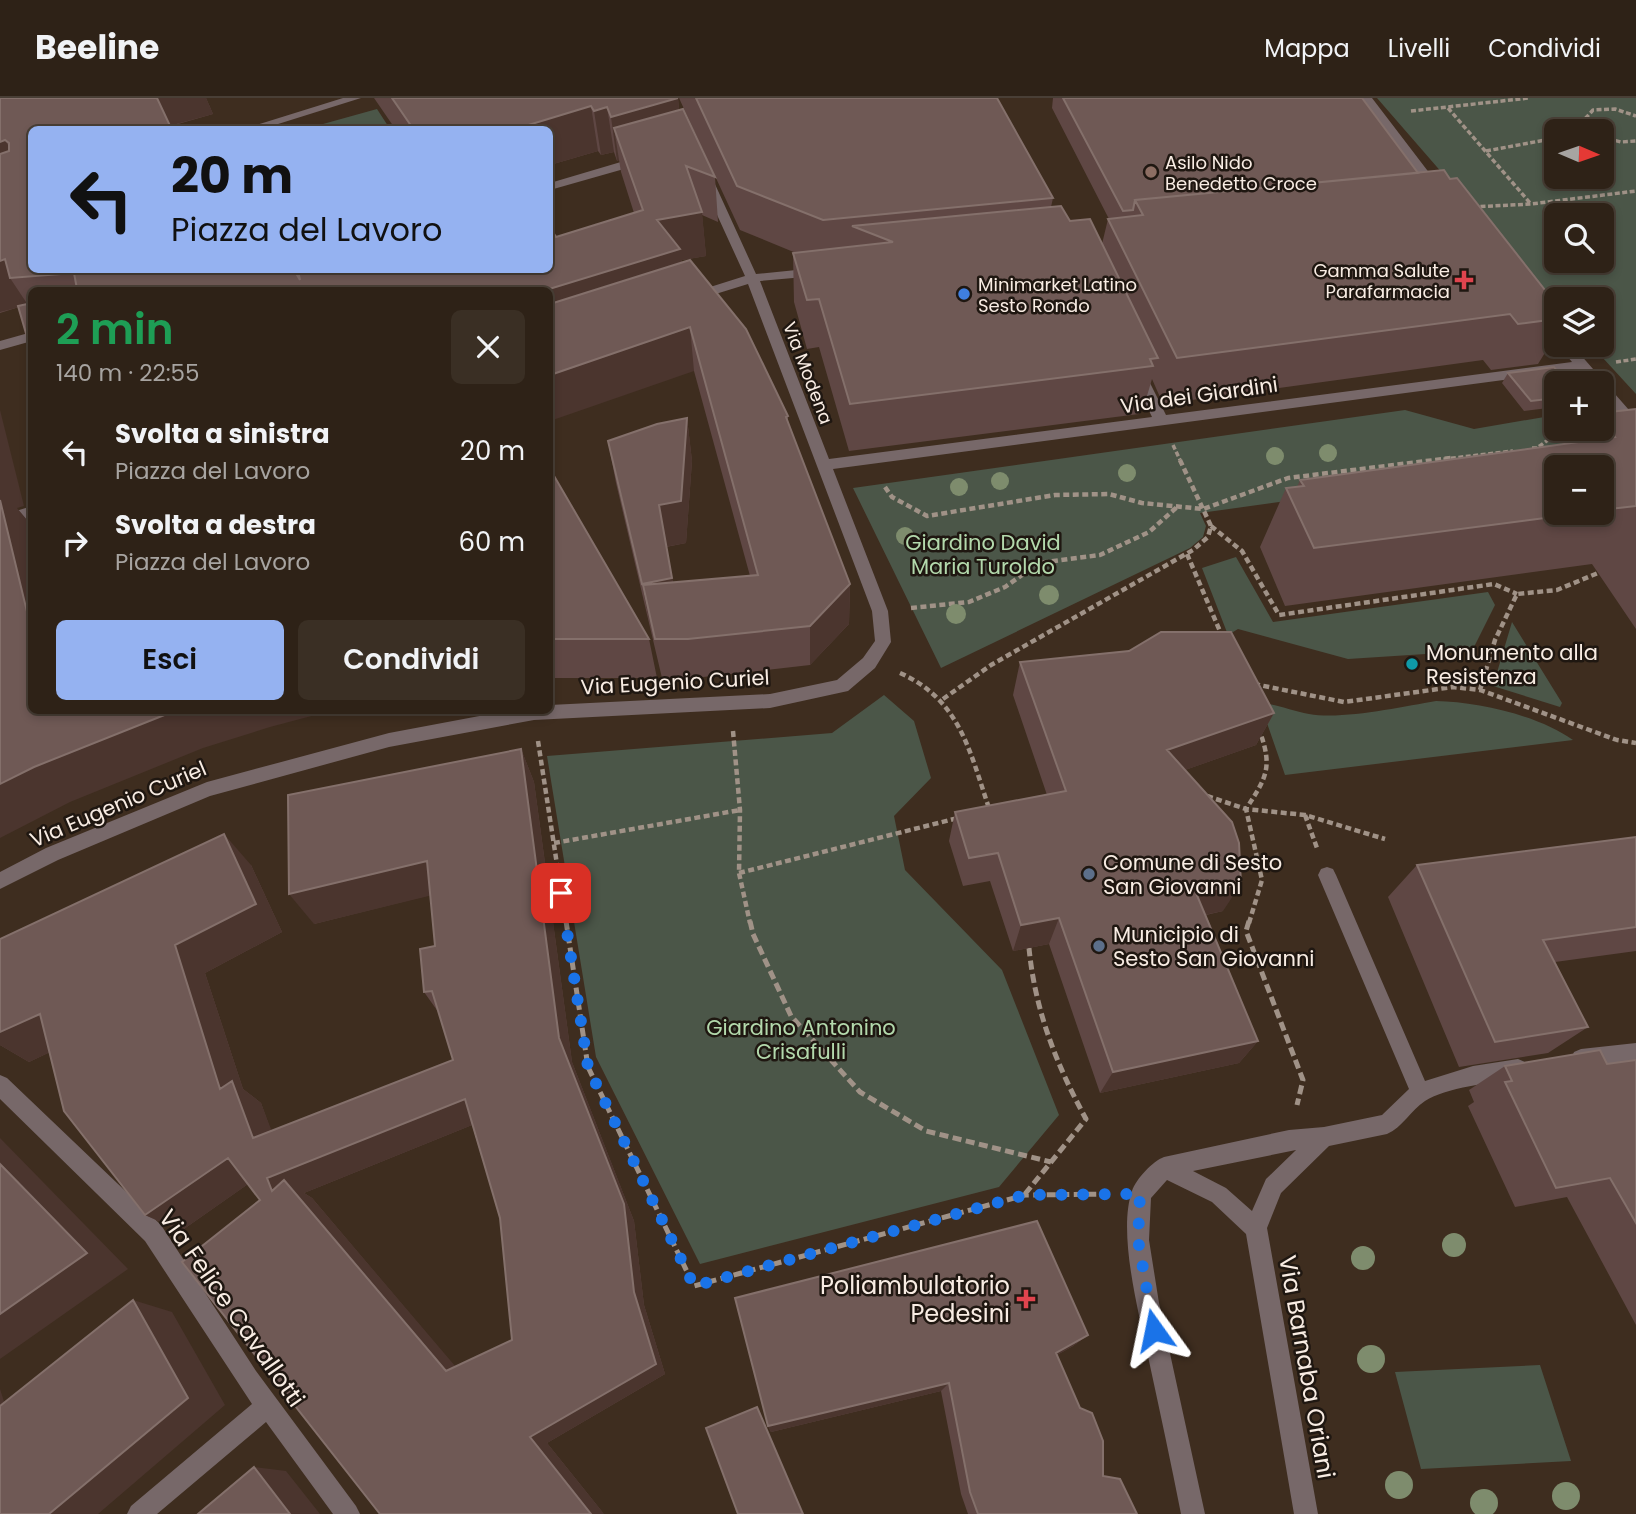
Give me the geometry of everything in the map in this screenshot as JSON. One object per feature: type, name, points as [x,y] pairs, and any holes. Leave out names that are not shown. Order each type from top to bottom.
[{"type":"street","points":[[259,126],[355,98]]},
{"type":"street","points":[[1366,98],[1450,208]]},
{"type":"street","points":[[553,186],[660,155]]},
{"type":"street","name":"Via Modena","points":[[702,169],[752,278],[880,611],[883,642],[869,663]]},
{"type":"street","points":[[678,302],[752,278],[831,270]]},
{"type":"street","points":[[0,345],[28,338]]},
{"type":"street","points":[[1129,354],[1162,422]]},
{"type":"street","points":[[1576,357],[1588,371]]},
{"type":"street","name":"Via dei Giardini","points":[[822,465],[1583,365]]},
{"type":"street","points":[[1614,401],[1636,427]]},
{"type":"street","points":[[0,522],[28,513]]},
{"type":"street","name":"Via Eugenio Curiel","points":[[553,712],[770,701],[842,686],[869,663]]},
{"type":"street","name":"Via Eugenio Curiel","points":[[0,881],[52,855],[206,789],[389,740],[529,714]]},
{"type":"street","points":[[1327,875],[1420,1092]]},
{"type":"street","points":[[1567,1062],[1636,1052]]},
{"type":"street","points":[[1193,1514],[1148,1303],[1138,1240],[1140,1194],[1164,1167],[1289,1140],[1324,1137],[1387,1124],[1420,1092],[1473,1076],[1540,1066]]},
{"type":"street","name":"Via Felice Cavallotti","points":[[0,1085],[153,1233],[267,1406],[348,1514]]},
{"type":"street","points":[[1164,1167],[1219,1195],[1256,1228],[1273,1186],[1324,1137]]},
{"type":"street","name":"Via Barnaba Oriani","points":[[1256,1228],[1306,1514]]},
{"type":"street","points":[[139,1514],[267,1406]]},
{"type":"path","points":[[1379,115],[1529,98]]},
{"type":"path","points":[[1448,107],[1531,204]]},
{"type":"path","points":[[1585,119],[1589,111],[1596,109],[1615,109],[1636,116]]},
{"type":"path","points":[[1486,151],[1544,140]]},
{"type":"path","points":[[1614,140],[1636,141]]},
{"type":"path","points":[[1450,208],[1531,204],[1636,191]]},
{"type":"path","points":[[1162,422],[1211,526],[1242,551],[1279,615],[1494,584],[1517,594],[1557,590],[1598,573]]},
{"type":"path","points":[[867,460],[892,497],[927,516],[1055,495],[1110,494],[1142,503],[1203,509],[1288,478],[1537,448],[1546,441]]},
{"type":"path","points":[[880,611],[970,602],[1005,587],[1040,563],[1100,555],[1149,532],[1178,506]]},
{"type":"path","points":[[943,699],[991,664],[1187,554],[1208,537],[1211,526]]},
{"type":"path","points":[[1187,554],[1224,640]]},
{"type":"path","points":[[1480,690],[1494,640],[1517,594]]},
{"type":"path","points":[[869,663],[910,676],[943,699],[957,721],[995,821]]},
{"type":"path","points":[[1245,684],[1272,686],[1335,701],[1454,687],[1480,690],[1617,740],[1636,743]]},
{"type":"path","points":[[731,702],[740,810],[739,873],[753,934],[791,1016],[860,1092],[926,1131],[1051,1162]]},
{"type":"path","points":[[534,714],[588,1067],[694,1286],[1025,1195],[1140,1194]]},
{"type":"path","points":[[1257,720],[1270,757],[1268,774],[1246,809],[1262,880],[1246,931],[1303,1080],[1289,1140]]},
{"type":"path","points":[[1200,794],[1246,809],[1305,815],[1385,839]]},
{"type":"path","points":[[976,814],[1003,808]]},
{"type":"path","points":[[554,844],[740,810]]},
{"type":"path","points":[[739,873],[963,817]]},
{"type":"path","points":[[1025,1195],[1086,1119],[1059,1071],[1031,981],[1029,948]]},
{"type":"green space","points":[[1377,98],[1636,98],[1636,394],[1602,357],[1614,357],[1614,287],[1544,287],[1544,290]]},
{"type":"green space","points":[[377,109],[388,126],[316,126]]},
{"type":"green space","name":"Giardino David Maria Turoldo","points":[[1405,410],[1474,429],[1544,417],[1544,441],[1614,441],[1628,454],[1544,455],[1544,466],[1200,513],[1206,526],[1203,537],[1190,548],[941,668],[853,488]]},
{"type":"green space","points":[[1236,557],[1273,622],[1488,592],[1495,605],[1472,651],[1348,659],[1238,629],[1228,635],[1202,568]]},
{"type":"green space","points":[[1512,622],[1562,703],[1560,707],[1493,686]]},
{"type":"green space","name":"Giardino Antonino Crisafulli","points":[[884,695],[914,721],[931,778],[894,816],[905,870],[1002,970],[1059,1115],[999,1187],[700,1264],[596,1057],[547,756],[832,733]]},
{"type":"green space","points":[[1436,701],[1489,707],[1525,717],[1573,740],[1285,775],[1260,703],[1309,714],[1338,715]]},
{"type":"green space","points":[[1540,1365],[1571,1461],[1421,1469],[1395,1372]]},
{"type":"building","points":[[0,98],[157,98],[170,126],[28,126],[28,273],[74,273],[10,278],[5,259],[0,261],[0,154],[9,151],[9,143],[5,140],[0,142]]},
{"type":"building","points":[[392,98],[678,98],[611,117],[607,107],[594,111],[591,106],[525,126],[411,126]]},
{"type":"building","points":[[696,98],[997,98],[1053,198],[823,220],[737,186]]},
{"type":"building","name":"Asilo Nido Benedetto Croce","points":[[1063,98],[1362,98],[1418,173],[1135,200],[1133,210],[1123,211]]},
{"type":"building","points":[[683,109],[715,177],[686,166],[702,212],[657,220],[680,249],[553,288],[77,287],[74,273],[296,273],[300,280],[299,273],[553,273],[553,232],[556,237],[643,210],[614,128]]},
{"type":"building","points":[[1444,170],[1450,179],[1457,178],[1544,289],[1544,321],[1518,324],[1510,314],[1177,358],[1108,219],[1143,215],[1135,200]]},
{"type":"building","points":[[1061,206],[1070,221],[1090,219],[1158,358],[1150,359],[1153,366],[850,404],[819,299],[807,300],[793,253],[893,242],[852,226]]},
{"type":"building","points":[[690,260],[746,329],[788,416],[786,417],[850,584],[810,626],[688,639],[655,639],[643,585],[758,575],[690,327],[553,374],[553,303]]},
{"type":"building","points":[[28,304],[28,340],[18,306]]},
{"type":"building","points":[[1554,367],[1557,371],[1544,371],[1544,399],[1531,401],[1508,373]]},
{"type":"building","points":[[1636,409],[1636,506],[1614,509],[1614,455],[1544,455],[1544,518],[1314,548],[1286,488],[1304,486],[1300,480],[1586,441],[1614,441],[1614,412]]},
{"type":"building","points":[[687,418],[681,501],[659,505],[672,578],[642,584],[608,441],[657,424]]},
{"type":"building","points":[[553,474],[649,639],[553,639]]},
{"type":"building","points":[[0,500],[28,616],[28,714],[167,714],[34,767],[0,784]]},
{"type":"building","points":[[1161,632],[1231,632],[1274,713],[1167,750],[1232,822],[1239,843],[1241,884],[1196,893],[1258,1041],[1113,1072],[1059,918],[1021,925],[998,853],[969,858],[955,812],[1066,791],[1020,662],[1129,651]]},
{"type":"building","points":[[521,749],[559,1038],[624,1204],[634,1292],[656,1364],[530,1437],[591,1514],[380,1514],[182,1262],[260,1200],[228,1158],[145,1215],[64,1111],[40,1014],[0,1032],[0,939],[224,834],[256,904],[175,945],[220,1089],[232,1081],[253,1138],[453,1060],[432,991],[424,992],[420,949],[435,946],[427,861],[289,894],[288,795]],"holes":[[[465,1099],[500,1218],[512,1340],[446,1371],[284,1180],[272,1191],[267,1178]]]},
{"type":"building","points":[[1636,837],[1636,927],[1543,940],[1588,1027],[1495,1042],[1417,865]]},
{"type":"building","points":[[1600,1050],[1607,1064],[1636,1060],[1636,1223],[1610,1178],[1556,1188],[1505,1082],[1512,1081],[1505,1066]]},
{"type":"building","points":[[0,1164],[87,1253],[0,1314]]},
{"type":"building","points":[[1037,1221],[1088,1335],[1056,1353],[1080,1408],[1092,1413],[1103,1441],[1103,1476],[1120,1479],[1137,1514],[978,1514],[970,1492],[949,1383],[768,1426],[735,1298]]},
{"type":"building","points":[[133,1300],[188,1398],[49,1514],[0,1514],[0,1406]]},
{"type":"building","points":[[757,1407],[803,1514],[738,1514],[706,1428]]},
{"type":"building","points":[[254,1467],[290,1514],[198,1514]]},
{"type":"place","name":"Asilo Nido Benedetto Croce","points":[[1151,172]]},
{"type":"place","name":"Gamma Salute Parafarmacia","points":[[1464,280]]},
{"type":"place","name":"Minimarket Latino Sesto Rondo","points":[[964,294]]},
{"type":"place","name":"Monumento alla Resistenza","points":[[1412,664]]},
{"type":"place","name":"Comune di Sesto San Giovanni","points":[[1089,874]]},
{"type":"place","name":"Municipio di Sesto San Giovanni","points":[[1099,946]]},
{"type":"place","name":"Poliambulatorio Pedesini","points":[[1026,1299]]},
{"type":"route","points":[[561,893],[588,1067],[694,1286],[1025,1195],[1140,1194],[1138,1240],[1154,1330]]}]
